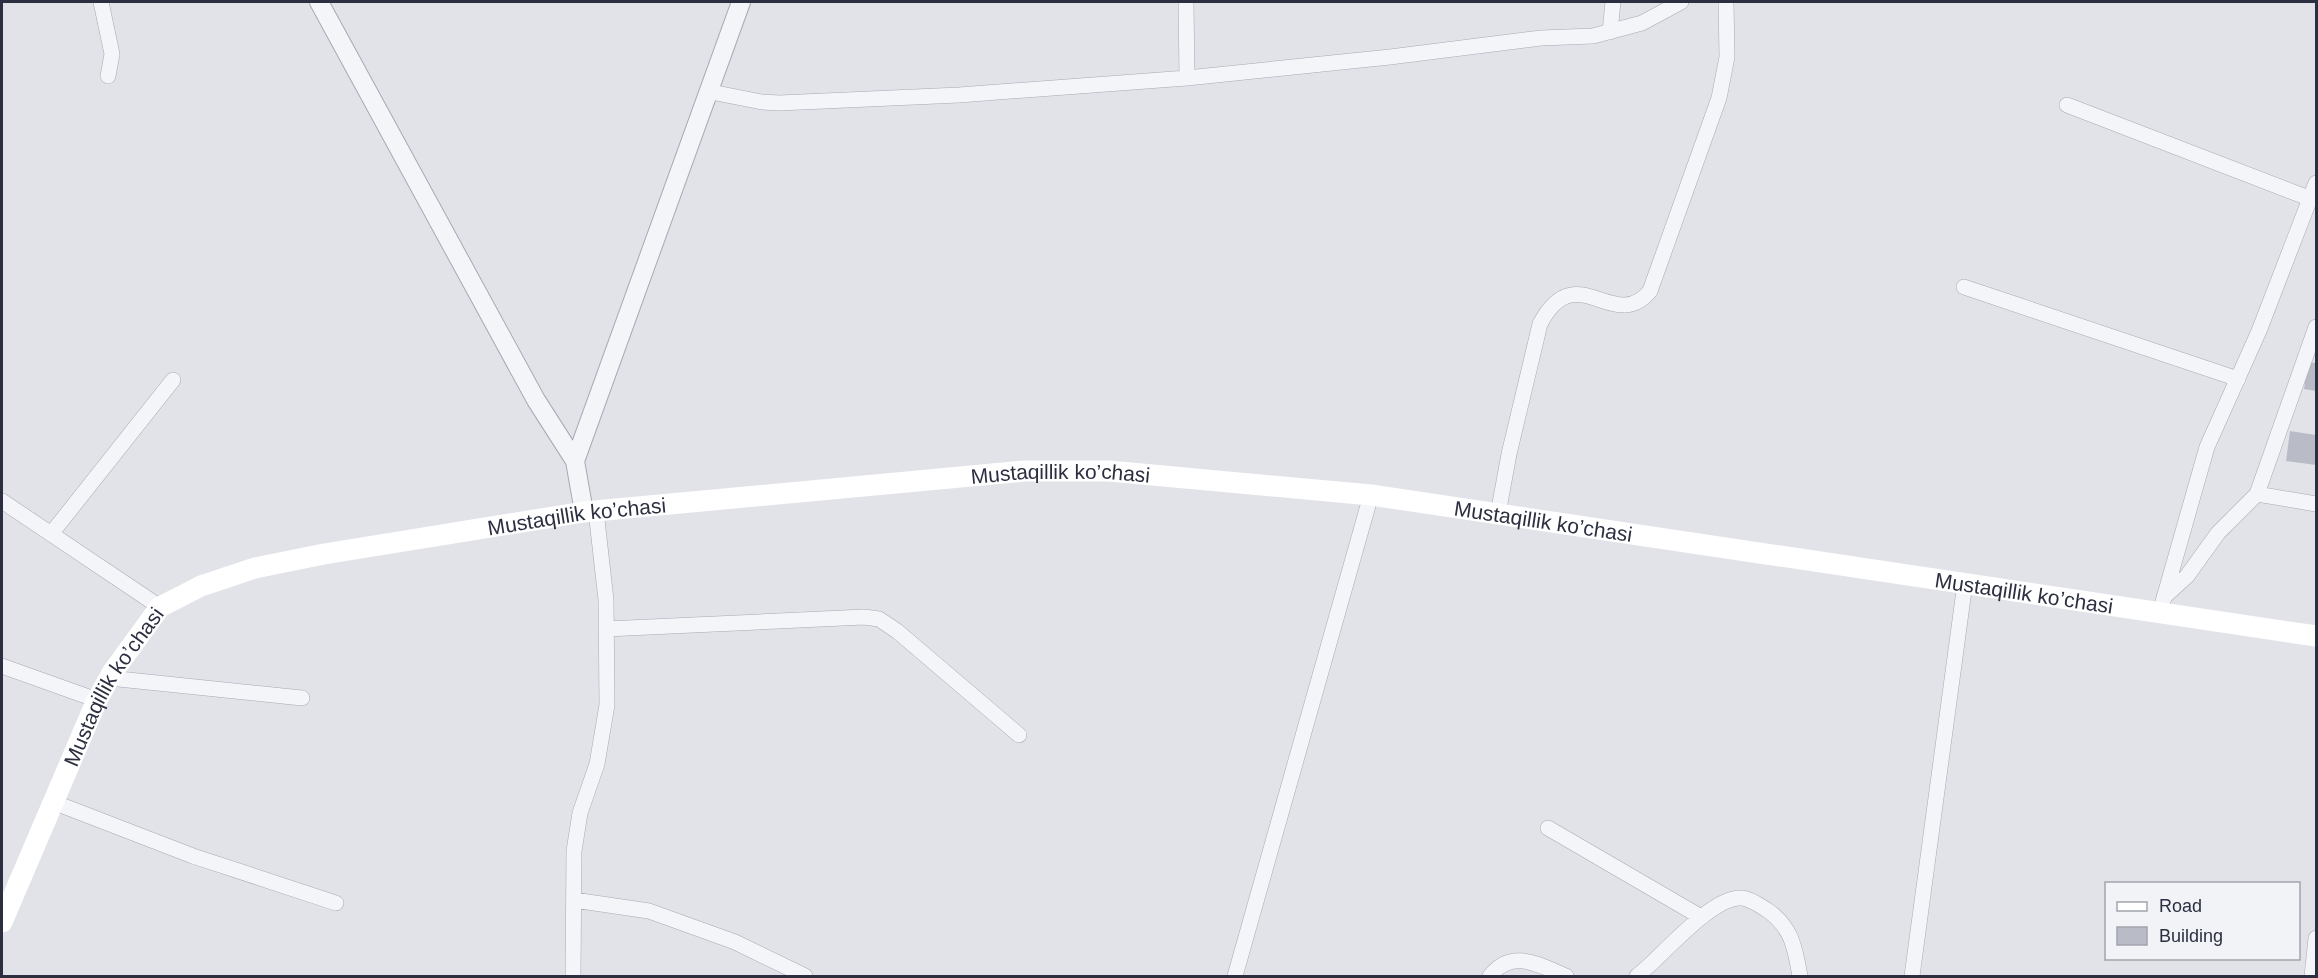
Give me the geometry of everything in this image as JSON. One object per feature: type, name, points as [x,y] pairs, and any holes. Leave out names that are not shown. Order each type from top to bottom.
[{"type":"main road","name":"Mustaqillik ko’chasi","points":[[2,922],[97,700],[109,678],[160,607],[201,586],[255,568],[324,554],[590,512],[1025,471],[1109,471],[1371,495],[1965,584],[2162,605],[2316,636]]},
{"type":"street","points":[[101,2],[112,54],[108,76]]},
{"type":"street","points":[[319,2],[536,400],[575,460],[590,512],[606,629],[607,705],[597,764],[580,813],[574,851],[573,976]]},
{"type":"street","points":[[575,460],[711,92],[741,2]]},
{"type":"street","points":[[1186,2],[1187,78]]},
{"type":"street","points":[[1610,32],[1613,2]]},
{"type":"street","points":[[711,92],[779,103],[959,95],[1187,78],[1390,57],[1542,38],[1593,36],[1642,23],[1681,2]]},
{"type":"street","points":[[1498,514],[1509,454],[1540,324],[1549,307],[1559,298],[1574,293],[1626,306],[1635,304],[1650,291],[1719,98],[1727,57],[1725,2]]},
{"type":"street","points":[[2067,105],[2311,199]]},
{"type":"street","points":[[2162,605],[2207,447],[2238,379],[2316,183]]},
{"type":"street","points":[[1964,287],[2238,379]]},
{"type":"street","points":[[2162,605],[2187,576],[2218,533],[2257,494],[2316,327]]},
{"type":"street","points":[[51,534],[173,380]]},
{"type":"street","points":[[2257,494],[2316,504]]},
{"type":"street","points":[[1235,976],[1371,495]]},
{"type":"street","points":[[2,501],[160,607]]},
{"type":"street","points":[[1912,976],[1965,584]]},
{"type":"street","points":[[606,629],[824,617],[879,619],[897,631],[1019,735]]},
{"type":"street","points":[[2,666],[97,700]]},
{"type":"street","points":[[109,678],[303,698]]},
{"type":"street","points":[[53,802],[193,856],[336,903]]},
{"type":"street","points":[[1548,828],[1701,917]]},
{"type":"street","points":[[1637,976],[1658,961],[1701,917],[1722,902],[1740,898],[1753,901],[1780,919],[1790,932],[1800,976]]},
{"type":"street","points":[[574,900],[649,911],[735,942],[805,976]]},
{"type":"street","points":[[2312,976],[2316,938]]},
{"type":"street","points":[[1490,976],[1505,963],[1516,959],[1566,976]]},
{"type":"building","points":[[2308,362],[2316,363],[2316,391],[2304,389]]},
{"type":"building","points":[[2290,431],[2316,435],[2316,465],[2286,461]]}]
